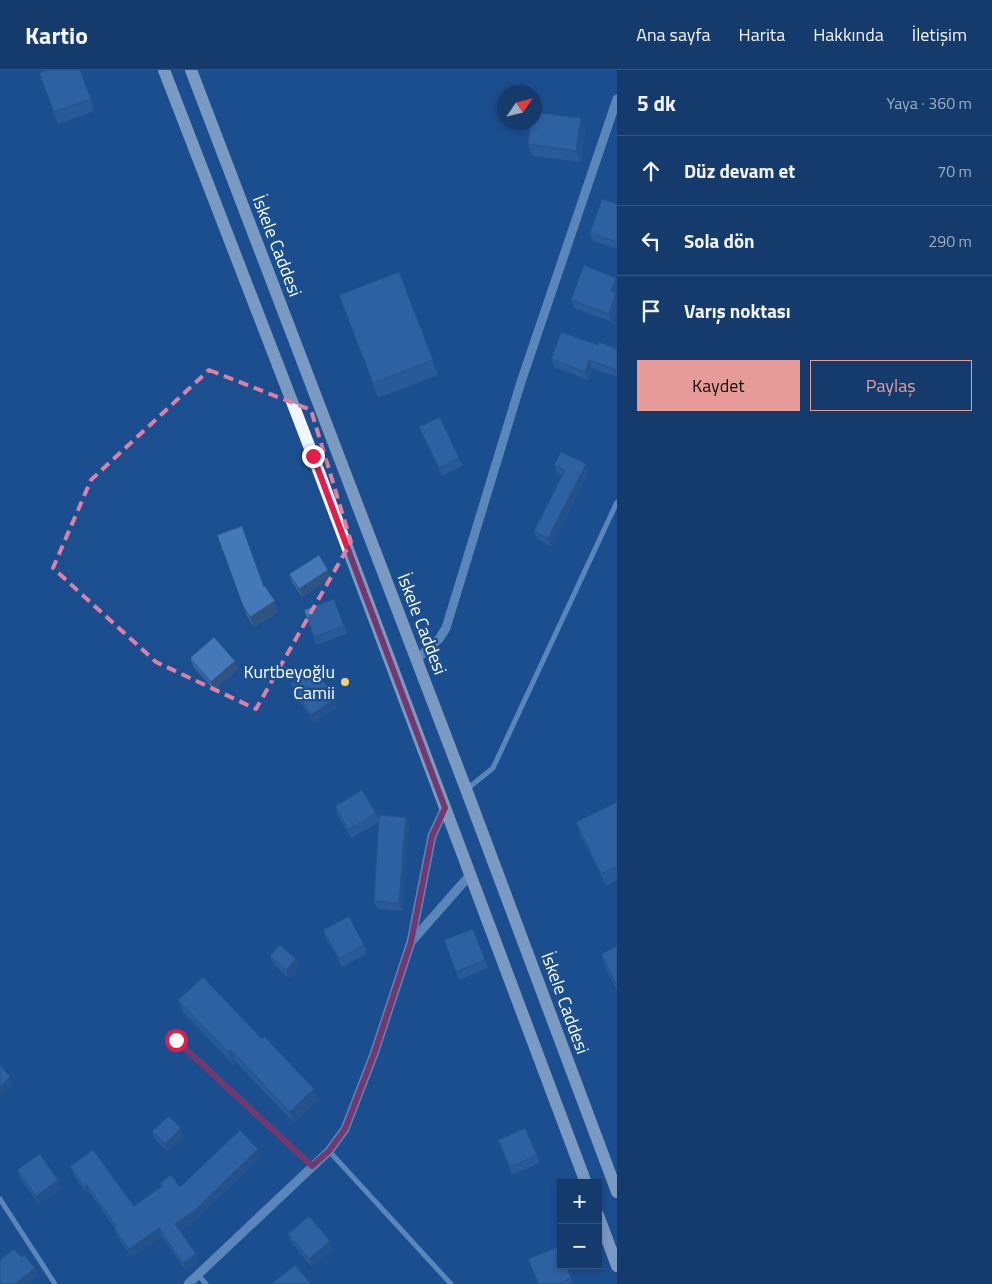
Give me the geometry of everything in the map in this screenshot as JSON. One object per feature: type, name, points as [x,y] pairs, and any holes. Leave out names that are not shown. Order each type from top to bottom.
[{"type":"main road","points":[[164,70],[317,465],[584,1179]]},
{"type":"main road","name":"İskele Caddesi","points":[[192,70],[417,659],[617,1192]]},
{"type":"main road","points":[[601,1224],[617,1266]]},
{"type":"street","points":[[417,659],[438,639],[446,628],[521,382],[617,99]]},
{"type":"street","points":[[466,789],[493,768],[617,502]]},
{"type":"street","points":[[188,1284],[329,1151],[345,1129],[374,1054],[411,942],[432,836],[445,808]]},
{"type":"street","points":[[411,942],[470,875]]},
{"type":"street","points":[[176,1040],[312,1166]]},
{"type":"street","points":[[329,1151],[451,1284]]},
{"type":"street","points":[[0,1199],[55,1284]]},
{"type":"street","points":[[198,1275],[206,1284]]},
{"type":"highlighted area","points":[[209,370],[311,410],[351,542],[256,709],[156,662],[53,568],[91,480]]},
{"type":"building","points":[[47,70],[80,70],[91,99],[54,112],[39,73]]},
{"type":"building","points":[[542,113],[581,118],[576,151],[528,144],[530,130],[542,130]]},
{"type":"building","points":[[602,199],[617,204],[617,242],[590,233]]},
{"type":"building","points":[[584,265],[616,278],[611,291],[616,293],[609,314],[571,300]]},
{"type":"building","points":[[399,272],[433,360],[373,383],[339,295]]},
{"type":"building","points":[[561,332],[598,345],[599,342],[617,349],[617,370],[589,360],[585,372],[551,359]]},
{"type":"building","points":[[440,417],[459,458],[439,468],[419,427]]},
{"type":"building","points":[[561,452],[586,464],[548,538],[534,531],[565,470],[554,465]]},
{"type":"building","points":[[242,526],[264,587],[275,601],[250,617],[243,606],[217,535]]},
{"type":"building","points":[[319,555],[328,570],[299,589],[289,574]]},
{"type":"building","points":[[334,599],[344,626],[314,637],[304,610]]},
{"type":"building","points":[[214,637],[235,661],[211,682],[190,658]]},
{"type":"building","points":[[315,668],[335,699],[311,715],[291,684]]},
{"type":"building","points":[[362,790],[376,813],[348,830],[335,806]]},
{"type":"building","points":[[617,802],[617,866],[601,874],[576,822]]},
{"type":"building","points":[[379,815],[406,817],[399,903],[374,901]]},
{"type":"building","points":[[349,916],[364,945],[339,959],[323,930]]},
{"type":"building","points":[[473,929],[485,960],[456,972],[444,940]]},
{"type":"building","points":[[280,945],[296,959],[286,970],[270,956]]},
{"type":"building","points":[[617,946],[617,986],[601,954]]},
{"type":"building","points":[[203,977],[262,1039],[264,1036],[314,1089],[290,1112],[231,1050],[228,1052],[178,1000]]},
{"type":"building","points":[[0,1065],[10,1077],[0,1086]]},
{"type":"building","points":[[169,1116],[181,1128],[165,1144],[152,1131]]},
{"type":"building","points":[[525,1128],[537,1155],[510,1167],[498,1140]]},
{"type":"building","points":[[240,1130],[258,1149],[194,1211],[175,1224],[196,1254],[183,1263],[159,1228],[129,1249],[114,1228],[116,1226],[87,1185],[84,1187],[70,1166],[93,1150],[134,1206],[162,1186],[160,1183],[171,1175],[180,1187]]},
{"type":"building","points":[[40,1154],[58,1180],[36,1196],[17,1170]]},
{"type":"building","points":[[309,1216],[330,1241],[309,1259],[288,1234]]},
{"type":"building","points":[[557,1247],[557,1269],[568,1269],[571,1278],[558,1284],[539,1284],[528,1259]]},
{"type":"building","points":[[14,1249],[21,1257],[24,1255],[35,1268],[15,1284],[1,1284],[0,1260]]},
{"type":"building","points":[[295,1265],[311,1284],[271,1284]]},
{"type":"place","name":"Kurtbeyoğlu Camii","points":[[345,682]]},
{"type":"route","points":[[176,1040],[312,1166],[329,1151],[345,1129],[374,1054],[411,942],[432,836],[445,808],[313,456]]}]
